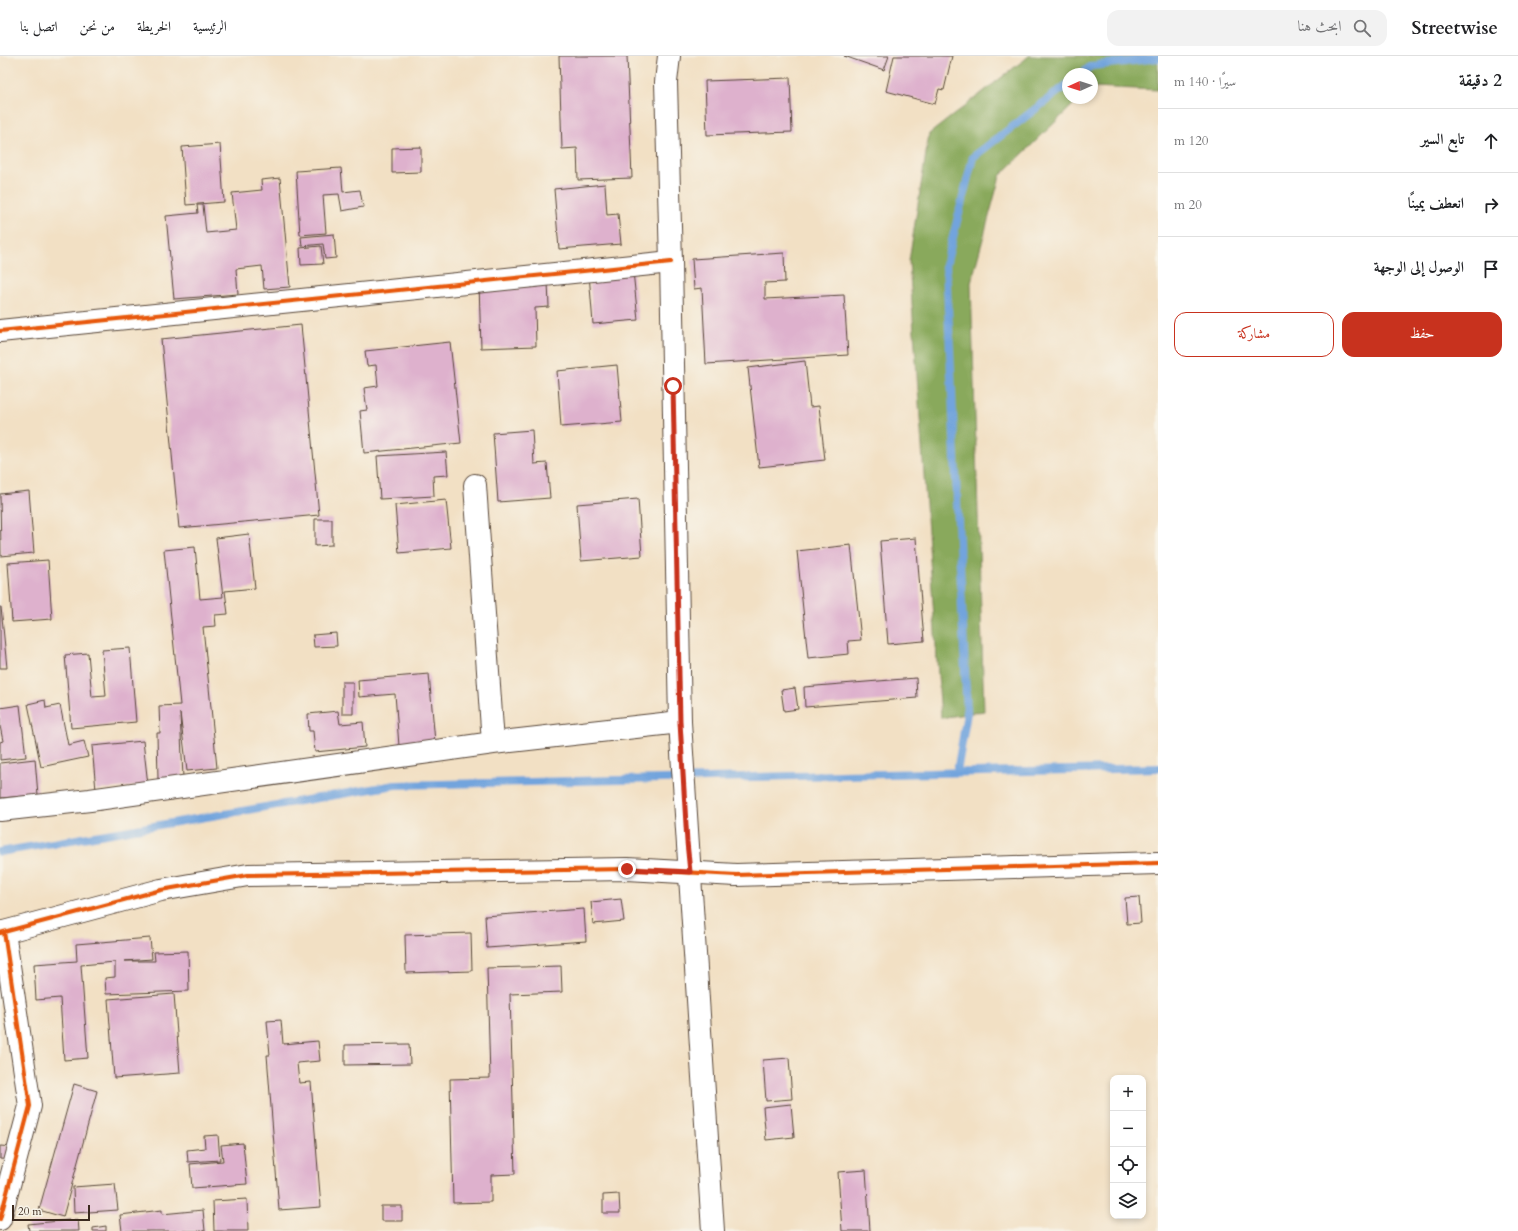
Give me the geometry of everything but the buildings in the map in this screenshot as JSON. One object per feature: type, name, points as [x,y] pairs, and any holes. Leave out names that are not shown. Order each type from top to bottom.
[{"type":"street","points":[[669,56],[666,82],[681,729],[687,842],[713,1231]]},
{"type":"street","points":[[0,331],[671,262]]},
{"type":"street","points":[[474,485],[493,743]]},
{"type":"street","points":[[0,810],[90,800],[493,743],[681,729]]},
{"type":"street","points":[[0,1219],[30,1106],[2,932],[161,890],[248,875],[627,869],[736,875],[1158,863]]},
{"type":"green space","points":[[1029,56],[1158,56],[1158,90],[1098,87],[1098,68],[1062,68],[1062,104],[1074,104],[1000,176],[971,283],[984,711],[941,718],[909,261],[929,134]]},
{"type":"waterway","points":[[1088,68],[1091,66],[1158,58]]},
{"type":"waterway","points":[[957,772],[967,713],[946,265],[973,157],[1062,89]]},
{"type":"waterway","points":[[0,852],[395,785],[1158,768]]},
{"type":"cycle path","points":[[0,331],[671,262]]},
{"type":"cycle path","points":[[0,933],[161,890],[248,875],[627,869],[736,875],[1158,863]]},
{"type":"cycle path","points":[[0,1219],[30,1106],[4,932]]},
{"type":"route","points":[[627,869],[690,872],[680,722],[673,386]]}]
